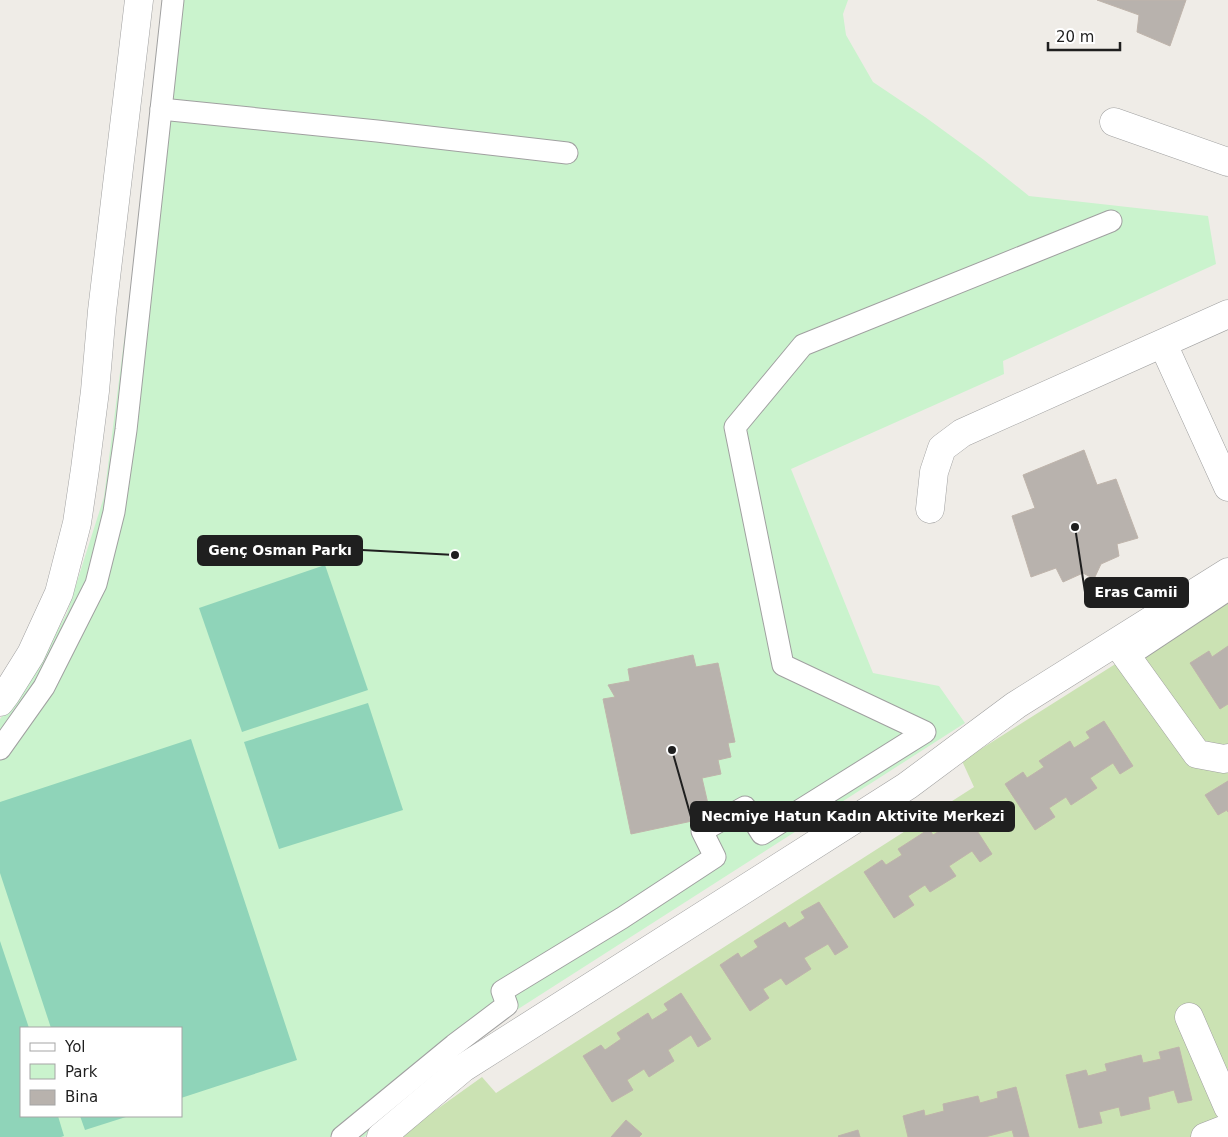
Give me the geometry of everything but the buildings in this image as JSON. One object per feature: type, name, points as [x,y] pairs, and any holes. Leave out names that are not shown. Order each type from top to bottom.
[{"type":"street","points":[[0,702],[31,654],[59,593],[77,523],[86,469],[102,312],[139,0]]},
{"type":"street","points":[[0,749],[44,687],[96,584],[114,512],[126,430],[173,0]]},
{"type":"street","points":[[162,109],[567,153]]},
{"type":"street","points":[[1114,122],[1227,159]]},
{"type":"street","points":[[342,1137],[454,1045],[507,1005],[502,991],[622,918],[715,857],[702,831],[745,806],[762,834],[925,732],[783,665],[735,427],[803,345],[1111,221]]},
{"type":"street","points":[[930,509],[934,472],[942,448],[962,433],[1228,314]]},
{"type":"street","points":[[1163,344],[1228,487]]},
{"type":"street","points":[[1126,647],[1228,572]]},
{"type":"street","points":[[380,1137],[463,1068],[907,786],[1016,705],[1228,590]]},
{"type":"street","points":[[1126,647],[1197,754],[1224,759],[1228,758]]},
{"type":"street","points":[[1189,1017],[1228,1107]]},
{"type":"street","points":[[1205,1137],[1228,1128]]},
{"type":"green space","points":[[168,0],[848,0],[843,14],[846,35],[873,82],[984,160],[1029,196],[1208,216],[1216,264],[1003,361],[1004,374],[791,469],[873,673],[939,686],[965,723],[487,1029],[364,1137],[0,1137],[0,719],[27,685],[67,613],[104,497]]},
{"type":"green space","points":[[325,565],[368,690],[242,732],[199,608]]},
{"type":"green space","points":[[1228,590],[1228,1137],[398,1137],[482,1077],[496,1093],[974,787],[962,761],[1136,651]]},
{"type":"green space","points":[[368,703],[403,810],[279,849],[244,742]]},
{"type":"green space","points":[[191,739],[297,1060],[182,1098],[182,1027],[51,1027],[0,873],[0,802]]},
{"type":"green space","points":[[0,941],[29,1027],[20,1027],[20,1117],[58,1117],[64,1136],[0,1137]]},
{"type":"green space","points":[[80,1117],[126,1117],[85,1130]]},
{"type":"place","name":"Eras Camii","points":[[1075,527]]},
{"type":"place","name":"Genç Osman Parkı","points":[[455,555]]},
{"type":"place","name":"Necmiye Hatun Kadın Aktivite Merkezi","points":[[672,750]]}]
